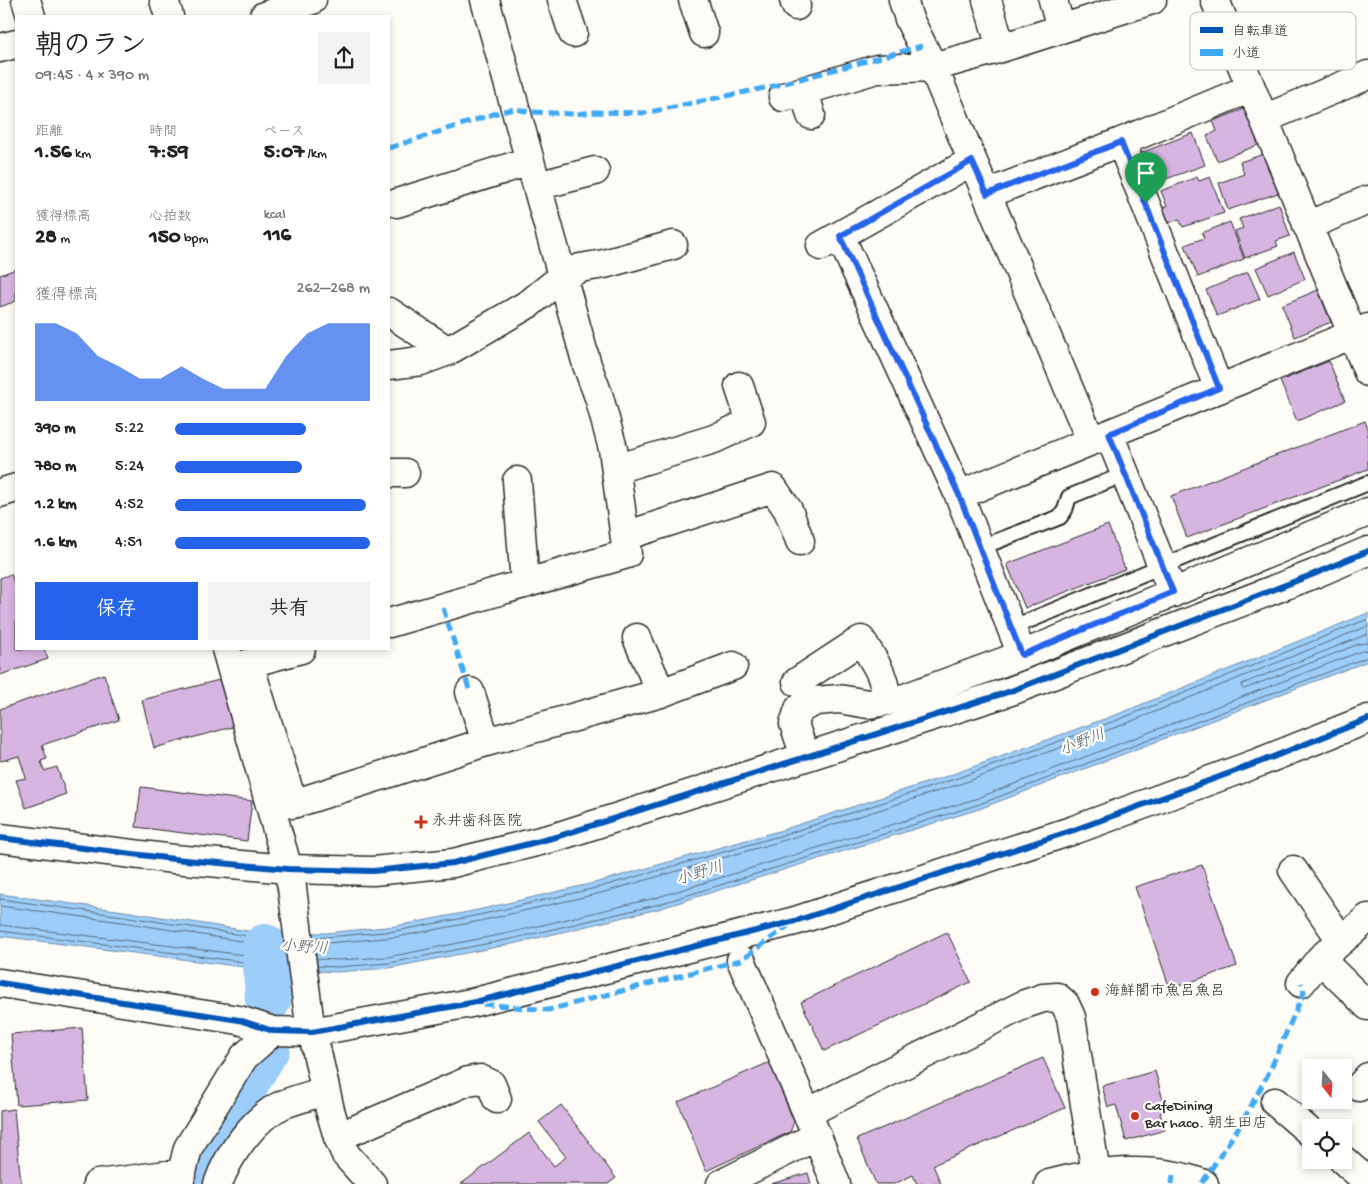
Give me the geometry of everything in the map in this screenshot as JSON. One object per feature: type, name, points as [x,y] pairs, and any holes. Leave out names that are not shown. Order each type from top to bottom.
[{"type":"street","points":[[26,0],[31,15]]},
{"type":"street","points":[[164,0],[169,15]]},
{"type":"street","points":[[267,15],[312,0]]},
{"type":"street","points":[[390,623],[627,554],[613,448],[599,396],[587,365],[485,0]]},
{"type":"street","points":[[562,0],[573,33]]},
{"type":"street","points":[[693,0],[704,33]]},
{"type":"street","points":[[903,0],[972,161],[1100,438],[1125,474],[1173,592]]},
{"type":"street","points":[[987,0],[1000,48]]},
{"type":"street","points":[[1053,0],[1061,29]]},
{"type":"street","points":[[799,101],[877,69],[933,67],[1152,0]]},
{"type":"street","points":[[1215,0],[1220,12]]},
{"type":"street","points":[[0,48],[15,44]]},
{"type":"street","points":[[1244,70],[1308,226],[1360,331],[1368,372]]},
{"type":"street","points":[[1264,119],[1368,75]]},
{"type":"street","points":[[987,194],[1121,142],[1251,88]]},
{"type":"street","points":[[1121,142],[1219,388]]},
{"type":"street","points":[[972,161],[830,241],[959,495],[1022,655]]},
{"type":"street","points":[[397,204],[534,173],[595,171]]},
{"type":"street","points":[[1308,226],[1368,200]]},
{"type":"street","points":[[390,365],[421,361],[448,351],[530,303],[562,277],[580,268],[673,245]]},
{"type":"street","points":[[390,313],[448,351]]},
{"type":"street","points":[[959,495],[1360,331]]},
{"type":"street","points":[[616,469],[714,439],[751,422],[738,386]]},
{"type":"street","points":[[517,481],[525,584]]},
{"type":"street","points":[[0,492],[15,488]]},
{"type":"street","points":[[625,536],[773,488],[788,510],[800,541]]},
{"type":"street","points":[[805,756],[794,724],[799,709],[816,701],[839,699],[868,704],[902,699],[1022,655],[1368,512]]},
{"type":"street","points":[[0,838],[174,859],[290,878],[453,863],[556,837],[1012,691],[1314,574],[1368,551]]},
{"type":"street","points":[[637,638],[661,693]]},
{"type":"street","points":[[797,682],[861,640],[882,674],[886,688],[886,701]]},
{"type":"street","points":[[236,660],[295,650]]},
{"type":"street","points":[[236,660],[293,804],[486,742],[661,693],[733,666]]},
{"type":"street","points":[[236,660],[290,878],[311,1025],[326,1091],[338,1137],[346,1155],[372,1184]]},
{"type":"street","points":[[470,692],[486,742]]},
{"type":"street","points":[[0,983],[239,1020],[273,1031],[471,1003],[795,921],[1074,830],[1260,762],[1368,719]]},
{"type":"street","points":[[1293,870],[1341,940]]},
{"type":"street","points":[[1301,983],[1320,959],[1368,918]]},
{"type":"street","points":[[1320,959],[1368,1006]]},
{"type":"street","points":[[741,960],[836,1184]]},
{"type":"street","points":[[721,1184],[812,1125],[1026,1004],[1043,998],[1056,997],[1065,1004],[1071,1017],[1096,1174]]},
{"type":"street","points":[[97,1184],[181,1179],[188,1148],[244,1057],[273,1031]]},
{"type":"street","points":[[338,1137],[468,1081],[480,1079],[491,1084],[497,1099]]},
{"type":"street","points":[[218,1184],[233,1152],[255,1125],[282,1105],[326,1091]]},
{"type":"street","points":[[1275,1102],[1302,1125]]},
{"type":"street","points":[[1352,1168],[1368,1182]]},
{"type":"street","points":[[1048,1184],[1096,1174],[1136,1173],[1167,1174],[1204,1184]]},
{"type":"lane","points":[[979,548],[1060,517],[1065,510],[1068,497],[1125,474]]},
{"type":"lane","points":[[1012,628],[1368,483]]},
{"type":"water","name":"小野川","points":[[1368,613],[1368,661],[979,809],[658,909],[512,944],[389,968],[337,972],[252,968],[0,936],[0,894],[124,911],[254,932],[326,933],[396,926],[478,910],[598,882],[782,830],[956,773],[1118,714]]},
{"type":"building","points":[[1252,106],[1266,142],[1217,161],[1207,136],[1217,131],[1213,121]]},
{"type":"building","points":[[1193,133],[1205,165],[1163,180],[1160,172],[1147,177],[1138,154]]},
{"type":"building","points":[[1264,154],[1278,193],[1228,210],[1219,183],[1244,174],[1240,162]]},
{"type":"building","points":[[1197,177],[1199,181],[1210,177],[1224,213],[1183,227],[1179,219],[1169,223],[1163,208],[1167,206],[1161,191]]},
{"type":"building","points":[[1279,204],[1290,236],[1276,241],[1278,246],[1245,258],[1235,231],[1243,228],[1239,219]]},
{"type":"building","points":[[1230,222],[1244,259],[1198,277],[1185,245],[1204,238],[1202,233]]},
{"type":"building","points":[[1294,252],[1305,279],[1268,295],[1256,268]]},
{"type":"building","points":[[15,269],[15,301],[0,307],[0,275]]},
{"type":"building","points":[[1248,272],[1260,299],[1217,316],[1206,290]]},
{"type":"building","points":[[1318,290],[1331,322],[1295,337],[1282,305]]},
{"type":"building","points":[[1329,361],[1345,401],[1297,421],[1280,381]]},
{"type":"building","points":[[1365,421],[1368,429],[1368,469],[1187,538],[1171,496]]},
{"type":"building","points":[[1108,525],[1125,569],[1025,608],[1007,564]]},
{"type":"building","points":[[11,574],[15,585],[15,650],[44,650],[48,659],[0,675],[0,578]]},
{"type":"building","points":[[104,674],[119,720],[42,745],[47,759],[41,761],[44,771],[57,767],[66,794],[26,808],[16,780],[26,778],[19,756],[1,761],[0,759],[0,709]]},
{"type":"building","points":[[223,679],[236,726],[154,748],[142,700]]},
{"type":"building","points":[[141,787],[252,801],[247,841],[136,827]]},
{"type":"building","points":[[1202,865],[1237,966],[1170,989],[1135,887]]},
{"type":"building","points":[[947,932],[971,982],[824,1051],[801,1002]]},
{"type":"building","points":[[82,1028],[88,1100],[17,1105],[11,1034]]},
{"type":"building","points":[[1043,1058],[1065,1108],[933,1165],[941,1184],[917,1184],[913,1175],[894,1184],[876,1184],[857,1139]]},
{"type":"building","points":[[770,1062],[794,1122],[790,1132],[706,1171],[678,1102]]},
{"type":"building","points":[[1155,1071],[1166,1111],[1160,1113],[1165,1130],[1126,1141],[1116,1105],[1108,1107],[1102,1086]]},
{"type":"building","points":[[561,1105],[616,1178],[608,1184],[461,1184],[529,1133],[554,1166],[566,1157],[539,1122]]},
{"type":"building","points":[[14,1109],[21,1184],[0,1184],[0,1111]]},
{"type":"building","points":[[808,1173],[811,1184],[771,1184]]},
{"type":"waterway","points":[[265,947],[268,1000]]},
{"type":"waterway","points":[[200,1184],[220,1131],[267,1048]]},
{"type":"marked path","points":[[390,148],[503,111],[516,109],[530,112],[575,114],[595,112],[645,113],[774,86],[922,46]]},
{"type":"marked path","points":[[443,608],[470,692]]},
{"type":"marked path","points":[[483,1004],[548,1010],[741,960],[788,926]]},
{"type":"marked path","points":[[1202,1183],[1244,1119],[1270,1070],[1304,992],[1301,983]]},
{"type":"marked path","points":[[1172,1184],[1173,1175]]},
{"type":"cycle path","points":[[0,838],[174,859],[288,869],[373,871],[453,863],[556,837],[1011,691],[1314,574],[1368,551]]},
{"type":"cycle path","points":[[0,983],[239,1020],[273,1031],[312,1032],[471,1003],[795,921],[1074,830],[1260,762],[1368,719]]},
{"type":"place","name":"永井歯科医院","points":[[421,822]]},
{"type":"place","name":"海鮮闇市魚呂魚呂","points":[[1095,992]]},
{"type":"place","name":"CafeDining Bar haco. 朝生田店","points":[[1135,1116]]},
{"type":"route","points":[[1121,142],[1146,203],[1219,388],[1109,434],[1173,592],[1022,655],[959,495],[840,236],[972,161],[987,194],[1121,142]]}]
